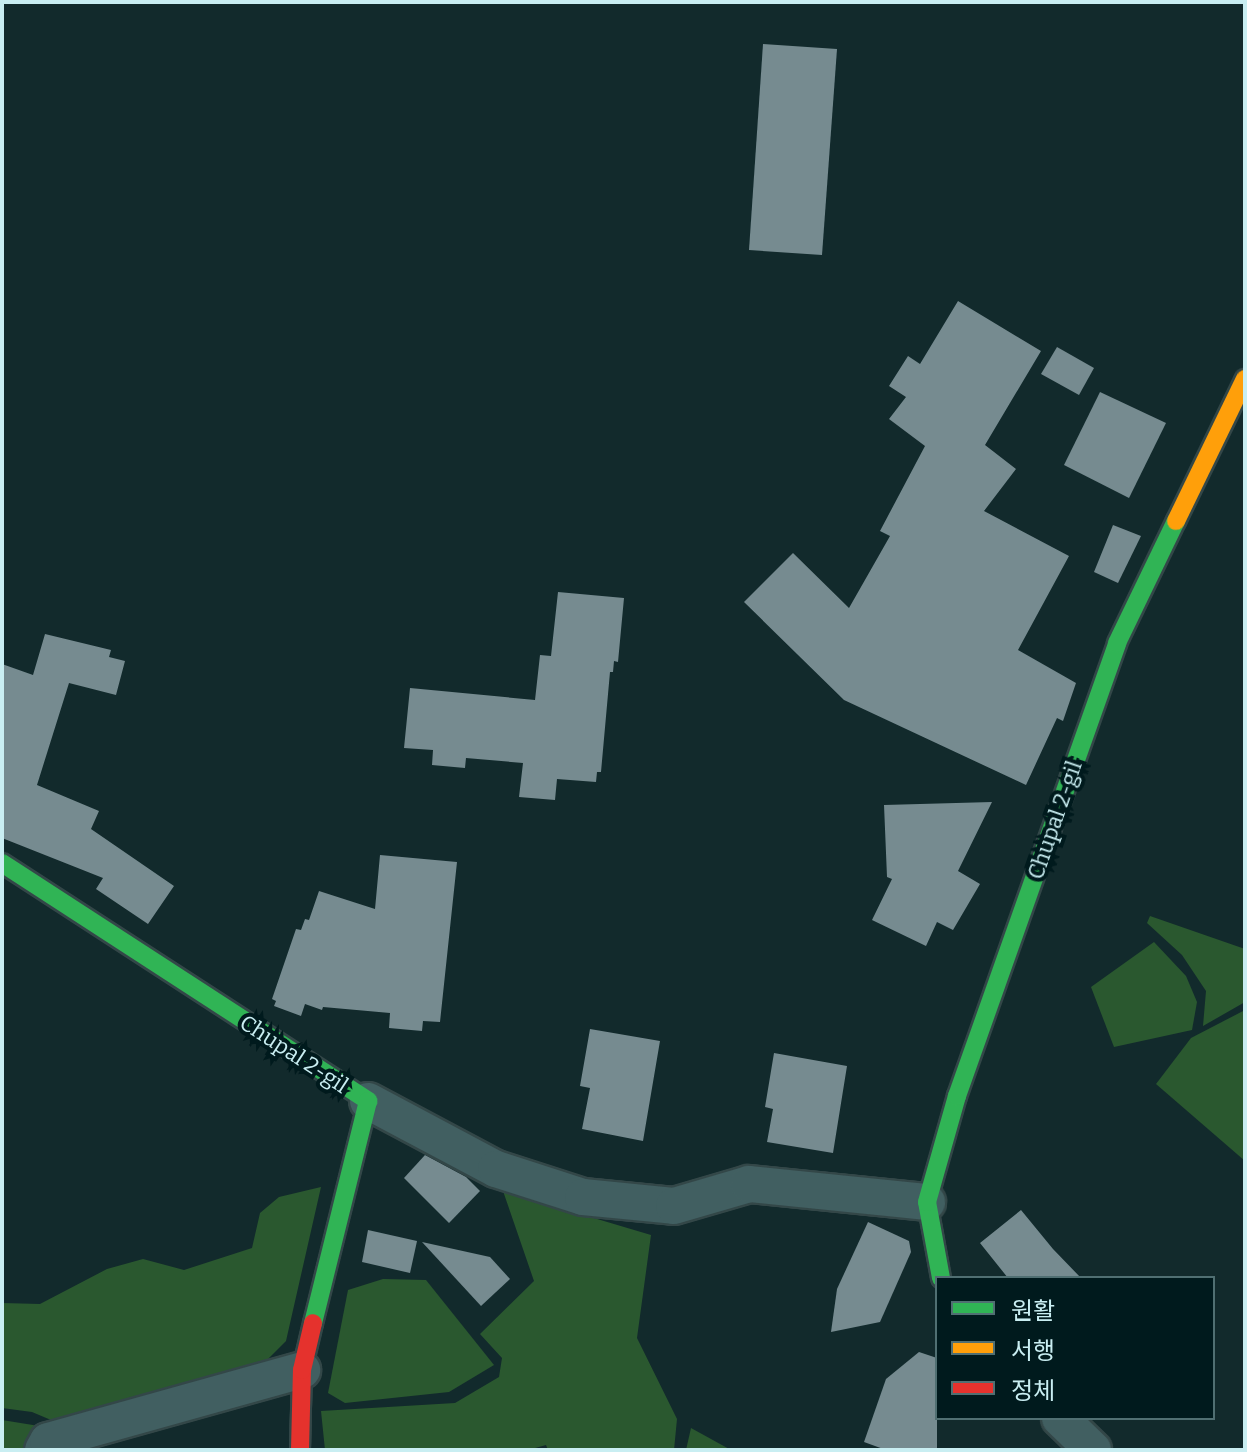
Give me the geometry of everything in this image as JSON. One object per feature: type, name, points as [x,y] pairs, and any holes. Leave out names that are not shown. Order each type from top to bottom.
[{"type":"street","name":"Chupal 2-gil","points":[[941,1276],[927,1202],[957,1096],[1117,643],[1245,379]]},
{"type":"street","name":"Chupal 2-gil","points":[[2,863],[368,1101],[302,1370],[300,1450]]},
{"type":"street","points":[[368,1101],[496,1169],[583,1197],[674,1206],[749,1184],[927,1202]]},
{"type":"street","points":[[43,1450],[48,1441],[302,1370]]},
{"type":"street","points":[[1062,1420],[1093,1450]]},
{"type":"green space","points":[[1150,916],[1245,949],[1245,1002],[1203,1026],[1206,991],[1182,955],[1147,923]]},
{"type":"green space","points":[[1154,942],[1186,976],[1197,1002],[1192,1030],[1114,1047],[1091,987]]},
{"type":"green space","points":[[1245,1010],[1245,1161],[1156,1084],[1191,1038]]},
{"type":"green space","points":[[321,1187],[286,1341],[261,1366],[51,1420],[32,1412],[2,1408],[2,1303],[40,1304],[107,1269],[143,1259],[184,1270],[252,1248],[260,1213],[279,1197]]},
{"type":"green space","points":[[503,1191],[651,1235],[637,1338],[677,1419],[674,1450],[548,1450],[546,1445],[528,1450],[325,1450],[321,1411],[455,1403],[499,1377],[502,1358],[480,1334],[534,1281]]},
{"type":"green space","points":[[383,1279],[426,1280],[494,1365],[449,1392],[345,1403],[328,1393],[348,1290]]},
{"type":"green space","points":[[2,1420],[39,1426],[25,1450],[2,1450]]},
{"type":"green space","points":[[691,1428],[731,1450],[686,1450]]},
{"type":"building","points":[[763,44],[837,49],[822,255],[749,250]]},
{"type":"building","points":[[958,301],[1041,351],[985,445],[1016,469],[984,511],[1069,556],[1018,650],[1076,683],[1063,721],[1057,718],[1026,785],[844,700],[744,602],[793,553],[849,608],[890,536],[880,531],[925,446],[889,419],[906,397],[889,386],[908,356],[920,364]]},
{"type":"building","points":[[1057,347],[1094,368],[1079,395],[1041,374]]},
{"type":"building","points":[[1100,392],[1166,423],[1129,498],[1064,465]]},
{"type":"building","points":[[1113,525],[1141,536],[1118,583],[1094,572]]},
{"type":"building","points":[[558,592],[624,598],[618,662],[614,661],[613,672],[610,672],[601,772],[597,772],[596,782],[557,779],[555,800],[519,797],[523,763],[466,758],[465,768],[432,765],[433,750],[404,748],[410,688],[535,700],[540,655],[551,656]]},
{"type":"building","points":[[45,634],[111,650],[109,657],[125,661],[116,695],[69,683],[37,785],[99,811],[91,829],[174,886],[148,924],[96,889],[103,878],[2,838],[2,664],[33,675]]},
{"type":"building","points":[[992,802],[958,871],[980,884],[953,930],[937,922],[926,946],[872,920],[892,879],[887,877],[884,805]]},
{"type":"building","points":[[380,855],[457,862],[440,1022],[423,1021],[422,1031],[389,1028],[390,1013],[323,1007],[322,1010],[305,1004],[301,1016],[274,1006],[276,1001],[272,999],[296,929],[301,930],[305,919],[309,920],[319,891],[375,909]]},
{"type":"building","points":[[590,1029],[660,1041],[643,1141],[582,1129],[590,1088],[580,1086]]},
{"type":"building","points":[[774,1053],[847,1066],[833,1153],[767,1142],[773,1109],[765,1107]]},
{"type":"building","points":[[425,1155],[466,1177],[480,1191],[449,1223],[404,1178]]},
{"type":"building","points":[[1021,1210],[1079,1276],[1006,1276],[980,1243]]},
{"type":"building","points":[[868,1222],[909,1241],[911,1252],[880,1322],[831,1332],[837,1289]]},
{"type":"building","points":[[368,1230],[417,1241],[410,1273],[362,1262]]},
{"type":"building","points":[[422,1242],[490,1257],[510,1279],[481,1306]]},
{"type":"building","points":[[919,1352],[935,1357],[937,1450],[886,1450],[864,1442],[886,1379]]},
{"type":"traffic: fast","points":[[941,1276],[927,1202],[957,1096],[1117,643],[1176,521]]},
{"type":"traffic: fast","points":[[2,863],[368,1101],[313,1323]]},
{"type":"traffic: slow","points":[[1176,521],[1245,379]]},
{"type":"traffic: jam","points":[[300,1450],[302,1370],[313,1323]]}]
